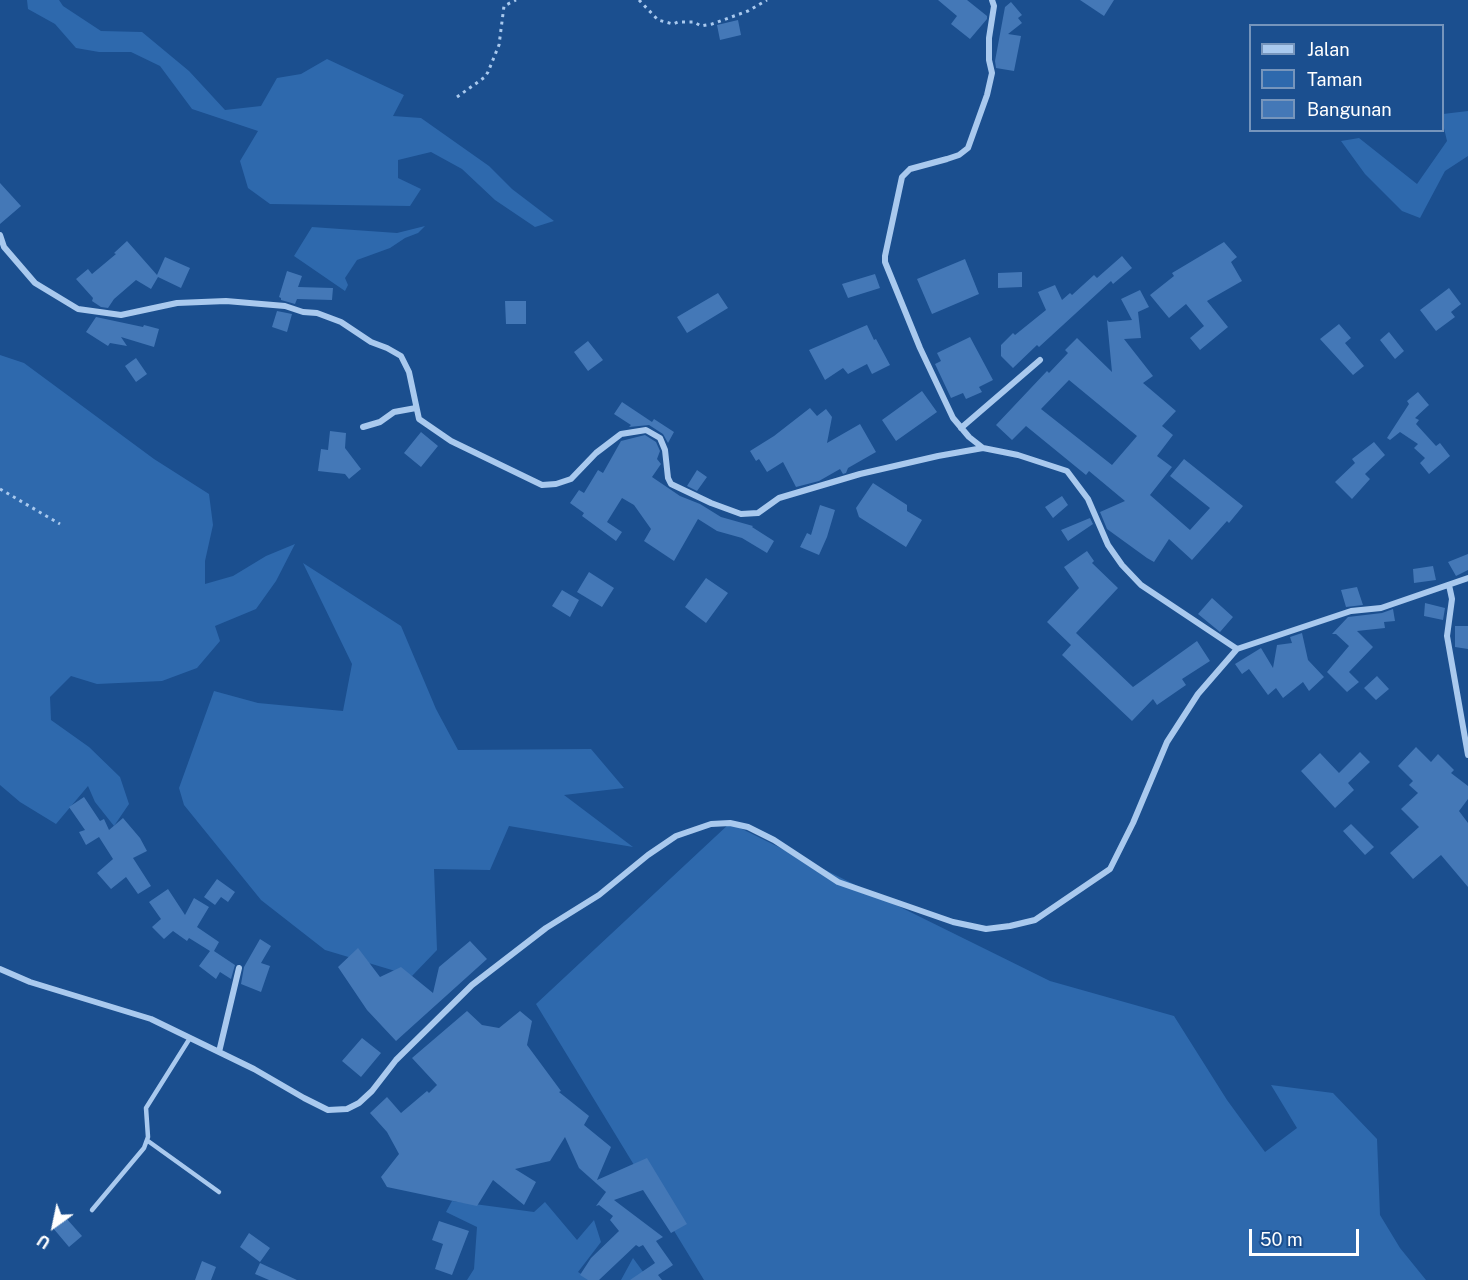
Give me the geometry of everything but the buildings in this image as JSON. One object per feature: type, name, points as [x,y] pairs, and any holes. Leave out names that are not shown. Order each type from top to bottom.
[{"type":"street","points":[[983,448],[952,418],[920,348],[885,262],[885,256],[902,177],[910,169],[959,155],[968,148],[987,95],[992,73],[989,60],[994,6],[992,0]]},
{"type":"street","points":[[0,235],[4,247],[35,283],[78,309],[121,315],[177,303],[226,301],[285,306],[303,312],[317,312],[334,319],[371,342],[401,356],[409,372],[419,419],[434,431],[542,485],[571,480],[596,453],[621,434],[646,430],[660,438],[670,484],[741,514],[758,513],[779,498],[860,474],[938,456],[983,448],[1018,454],[1067,471],[1088,499],[1108,545],[1122,566],[1141,585],[1238,649]]},
{"type":"street","points":[[961,428],[1040,360]]},
{"type":"street","points":[[363,427],[380,422],[394,412],[416,408]]},
{"type":"street","points":[[0,969],[30,982],[151,1018],[328,1110],[347,1109],[359,1103],[372,1091],[396,1060],[472,985],[546,928],[599,895],[648,855],[676,836],[711,824],[730,823],[748,827],[774,840],[838,882],[953,922],[986,929],[1035,920],[1110,869],[1133,824],[1167,742],[1198,694],[1238,649],[1351,611],[1381,608],[1468,578]]},
{"type":"street","points":[[1449,585],[1452,599],[1447,636],[1468,755]]},
{"type":"street","points":[[219,1052],[239,968]]},
{"type":"lane","points":[[92,1210],[148,1141],[146,1108],[190,1038]]},
{"type":"lane","points":[[148,1141],[219,1192]]},
{"type":"path","points":[[457,97],[485,77],[499,45],[504,6],[516,0]]},
{"type":"path","points":[[639,0],[658,20],[673,24],[694,22],[701,26],[748,11],[767,0]]},
{"type":"path","points":[[0,489],[60,524]]},
{"type":"green space","points":[[27,0],[59,0],[63,6],[101,31],[142,32],[189,71],[225,110],[261,106],[277,78],[301,74],[327,59],[404,95],[393,116],[421,118],[489,166],[512,189],[554,221],[535,227],[495,200],[462,169],[431,152],[398,160],[398,178],[421,189],[410,206],[270,204],[248,188],[240,161],[258,131],[192,109],[160,66],[131,52],[99,52],[76,48],[55,24],[28,9]]},
{"type":"green space","points":[[1468,111],[1468,156],[1445,171],[1420,218],[1402,211],[1365,174],[1341,141],[1359,138],[1417,184],[1447,141],[1444,114]]},
{"type":"green space","points":[[425,226],[418,233],[390,248],[357,260],[345,278],[348,285],[345,291],[294,256],[312,227],[397,233]]},
{"type":"green space","points":[[0,355],[24,363],[154,459],[209,494],[213,525],[205,561],[205,584],[233,576],[266,556],[295,544],[276,581],[256,609],[215,626],[220,641],[197,668],[162,681],[97,684],[71,676],[50,697],[51,720],[89,747],[120,777],[129,804],[114,826],[95,802],[88,786],[56,824],[20,802],[0,785]]},
{"type":"green space","points":[[303,563],[401,626],[436,709],[458,750],[591,749],[624,788],[564,795],[633,847],[509,826],[490,870],[434,869],[437,950],[412,976],[325,950],[261,900],[184,805],[179,788],[214,691],[258,703],[343,711],[352,664]]},
{"type":"green space","points":[[730,823],[1050,981],[1174,1016],[1227,1100],[1265,1152],[1297,1128],[1271,1085],[1333,1093],[1377,1139],[1380,1215],[1400,1248],[1426,1280],[704,1280],[536,1004]]},
{"type":"green space","points":[[452,1201],[534,1212],[545,1202],[577,1240],[594,1220],[601,1242],[578,1272],[591,1280],[467,1280],[474,1269],[477,1227],[446,1212]]},
{"type":"green space","points":[[633,1258],[649,1280],[621,1280]]}]
